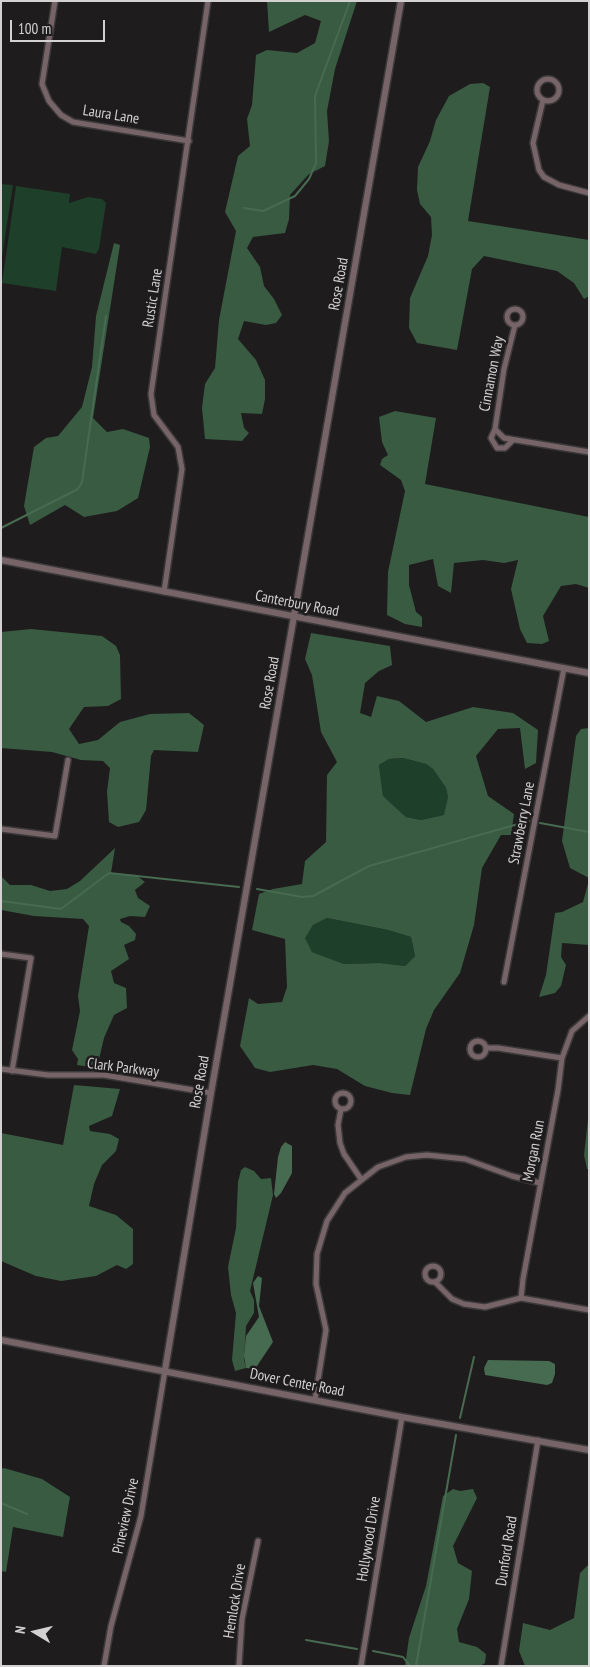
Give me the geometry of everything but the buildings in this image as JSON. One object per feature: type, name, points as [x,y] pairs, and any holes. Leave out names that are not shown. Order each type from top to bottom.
[{"type":"street","name":"Laura Lane","points":[[55,1],[42,84],[49,101],[62,115],[73,122],[189,141]]},
{"type":"street","name":"Rustic Lane","points":[[164,592],[182,469],[178,448],[154,415],[151,394],[208,1]]},
{"type":"street","name":"Rose Road","points":[[165,1370],[211,1093],[400,1]]},
{"type":"street","points":[[551,79],[558,85],[557,95],[549,101],[543,100],[537,92],[538,86],[543,81],[551,79]]},
{"type":"street","points":[[543,100],[532,143],[538,170],[544,177],[559,185],[589,193]]},
{"type":"street","name":"Cinnamon Way","points":[[512,440],[505,448],[497,448],[491,438],[496,429],[504,369],[515,325]]},
{"type":"street","name":"Cinnamon Way","points":[[496,429],[500,436],[512,440],[589,452]]},
{"type":"street","name":"Canterbury Road","points":[[1,560],[589,673]]},
{"type":"street","name":"Strawberry Lane","points":[[504,982],[564,668]]},
{"type":"street","points":[[1,829],[54,836],[68,760]]},
{"type":"street","points":[[1,954],[31,958],[12,1071]]},
{"type":"street","name":"Morgan Run","points":[[521,1298],[562,1058],[572,1031],[589,1016]]},
{"type":"street","points":[[486,1048],[498,1048],[562,1058]]},
{"type":"street","name":"Clark Parkway","points":[[1,1069],[48,1075],[104,1075],[211,1093]]},
{"type":"street","points":[[341,1109],[338,1125],[340,1143],[344,1154],[361,1179]]},
{"type":"street","points":[[315,1399],[326,1330],[316,1284],[317,1254],[330,1215],[345,1193],[378,1167],[406,1157],[427,1155],[466,1159],[505,1174],[540,1183]]},
{"type":"street","points":[[435,1282],[452,1299],[464,1304],[485,1308],[521,1298],[589,1310]]},
{"type":"street","name":"Dover Center Road","points":[[1,1340],[402,1417],[589,1450]]},
{"type":"street","name":"Pineview Drive","points":[[104,1666],[111,1626],[141,1516],[165,1370]]},
{"type":"street","name":"Hollywood Drive","points":[[360,1666],[402,1417]]},
{"type":"street","name":"Dunford Road","points":[[500,1666],[538,1440]]},
{"type":"street","name":"Hemlock Drive","points":[[239,1666],[242,1619],[258,1541]]},
{"type":"shaded area","points":[[267,1],[357,1],[335,69],[327,111],[329,141],[325,166],[309,174],[290,195],[289,219],[285,233],[253,237],[247,248],[260,267],[264,286],[274,299],[282,315],[276,323],[266,325],[244,321],[238,339],[256,360],[265,380],[265,399],[262,414],[241,413],[244,428],[249,433],[242,441],[205,439],[202,408],[205,384],[215,368],[219,320],[236,231],[225,212],[238,156],[250,146],[247,119],[252,105],[256,55],[267,50],[297,53],[315,43],[321,21],[305,15],[269,32]]},
{"type":"shaded area","points":[[483,83],[490,87],[468,221],[589,240],[589,296],[584,299],[574,283],[557,271],[484,256],[472,269],[457,350],[417,343],[409,328],[410,298],[428,256],[432,235],[431,217],[420,204],[417,190],[418,167],[430,141],[436,120],[449,96],[470,84]]},
{"type":"shaded area","points":[[1,184],[13,185],[1,263]]},
{"type":"shaded area","points":[[16,186],[70,194],[69,203],[88,197],[102,199],[106,203],[99,249],[96,254],[62,247],[56,291],[2,283]]},
{"type":"shaded area","points":[[114,243],[120,245],[93,418],[107,432],[123,429],[149,438],[150,447],[138,498],[117,511],[84,517],[65,505],[30,525],[24,506],[34,447],[46,438],[58,436],[82,407],[92,367],[96,316]]},
{"type":"shaded area","points":[[395,411],[436,418],[425,484],[589,517],[589,588],[576,584],[561,586],[543,616],[549,641],[542,644],[527,643],[520,629],[511,589],[518,560],[504,563],[483,560],[454,563],[451,593],[438,586],[433,559],[409,565],[409,585],[416,612],[422,617],[422,627],[405,624],[387,615],[388,572],[405,491],[401,480],[380,465],[382,459],[388,455],[382,442],[379,417]]},
{"type":"shaded area","points":[[31,629],[102,636],[116,646],[120,655],[121,699],[108,706],[84,707],[69,729],[79,744],[98,740],[120,722],[150,714],[189,713],[204,725],[198,752],[154,750],[151,756],[146,810],[139,822],[118,827],[109,822],[107,792],[110,768],[103,761],[81,760],[52,752],[1,748],[1,632]]},
{"type":"shaded area","points":[[311,633],[390,646],[392,665],[379,671],[365,683],[360,713],[371,717],[377,696],[399,701],[426,722],[473,707],[513,713],[538,730],[536,763],[525,769],[520,728],[498,729],[476,756],[488,796],[514,814],[511,835],[501,835],[482,868],[474,925],[460,973],[434,1010],[426,1029],[410,1095],[392,1093],[365,1086],[337,1069],[313,1065],[270,1072],[255,1068],[240,1046],[249,998],[258,1004],[282,1002],[287,987],[285,939],[252,930],[259,894],[273,889],[302,884],[305,861],[326,842],[327,775],[337,762],[321,732],[312,675],[305,659]],"holes":[[[403,758],[426,764],[433,769],[446,788],[448,797],[444,815],[421,820],[406,817],[383,796],[379,765],[389,759]],[[327,918],[388,930],[411,937],[415,956],[405,966],[380,963],[344,964],[312,952],[305,938],[313,925]]]},
{"type":"shaded area","points":[[589,728],[589,878],[570,868],[562,841],[576,736],[581,729]]},
{"type":"shaded area","points":[[403,758],[426,764],[433,769],[446,788],[448,797],[445,815],[421,820],[406,817],[383,796],[379,765],[389,759]]},
{"type":"shaded area","points":[[115,848],[111,873],[136,875],[145,882],[135,890],[138,898],[150,906],[145,917],[130,916],[120,919],[121,922],[129,926],[136,934],[135,940],[124,945],[129,959],[111,971],[114,983],[126,988],[127,1008],[114,1015],[104,1038],[97,1068],[77,1065],[78,1059],[72,1050],[80,1011],[78,996],[89,926],[83,919],[34,916],[1,910],[1,876],[10,885],[31,885],[50,891],[67,889],[80,881]]},
{"type":"shaded area","points":[[589,880],[589,945],[562,943],[561,957],[566,965],[561,986],[555,993],[539,997],[546,975],[555,913],[562,912],[583,902]]},
{"type":"shaded area","points":[[327,918],[388,930],[411,937],[415,956],[405,966],[380,963],[344,964],[312,952],[304,938],[313,925]]},
{"type":"shaded area","points":[[74,1085],[120,1089],[112,1116],[89,1126],[90,1131],[110,1134],[119,1139],[116,1151],[102,1165],[94,1184],[89,1206],[116,1215],[133,1229],[133,1264],[126,1269],[117,1265],[96,1276],[61,1281],[36,1276],[1,1261],[1,1133],[63,1145]]},
{"type":"shaded area","points":[[589,1111],[589,1169],[587,1169],[584,1155]]},
{"type":"shaded area","points":[[285,1142],[292,1146],[292,1173],[281,1193],[276,1198],[274,1194],[278,1157],[281,1147]]},
{"type":"shaded area","points":[[245,1167],[254,1171],[261,1179],[271,1178],[273,1195],[250,1291],[254,1300],[254,1313],[246,1326],[244,1360],[246,1368],[235,1371],[232,1360],[236,1313],[231,1295],[228,1267],[236,1228],[238,1182],[241,1170]]},
{"type":"shaded area","points":[[258,1276],[262,1278],[259,1306],[273,1342],[255,1369],[246,1368],[244,1356],[246,1336],[259,1317],[253,1283]]},
{"type":"shaded area","points":[[488,1360],[549,1361],[555,1364],[555,1374],[552,1383],[547,1385],[485,1375],[484,1368]]},
{"type":"shaded area","points":[[4,1468],[42,1479],[70,1497],[63,1537],[13,1527],[6,1572],[1,1571],[1,1469]]},
{"type":"shaded area","points":[[453,1489],[460,1491],[473,1489],[477,1498],[453,1546],[458,1563],[472,1571],[469,1599],[457,1629],[459,1642],[477,1647],[486,1654],[485,1663],[480,1666],[405,1666],[409,1638],[426,1586],[443,1496]]},
{"type":"shaded area","points":[[589,1564],[589,1666],[525,1666],[519,1651],[523,1623],[550,1630],[574,1618],[580,1573]]},
{"type":"waterway","points":[[244,208],[263,211],[295,196],[309,179],[316,163],[315,96],[350,1]]},
{"type":"waterway","points":[[1,528],[78,489],[82,482],[106,316]]},
{"type":"waterway","points":[[257,889],[302,897],[313,896],[369,866],[529,821]]},
{"type":"waterway","points":[[540,823],[589,832]]},
{"type":"waterway","points":[[1,901],[61,909],[109,873],[239,887]]},
{"type":"waterway","points":[[460,1418],[474,1357]]},
{"type":"waterway","points":[[416,1666],[456,1435]]},
{"type":"waterway","points":[[1,1503],[27,1514]]},
{"type":"waterway","points":[[306,1640],[357,1649]]},
{"type":"waterway","points":[[373,1651],[403,1657],[410,1666]]}]
